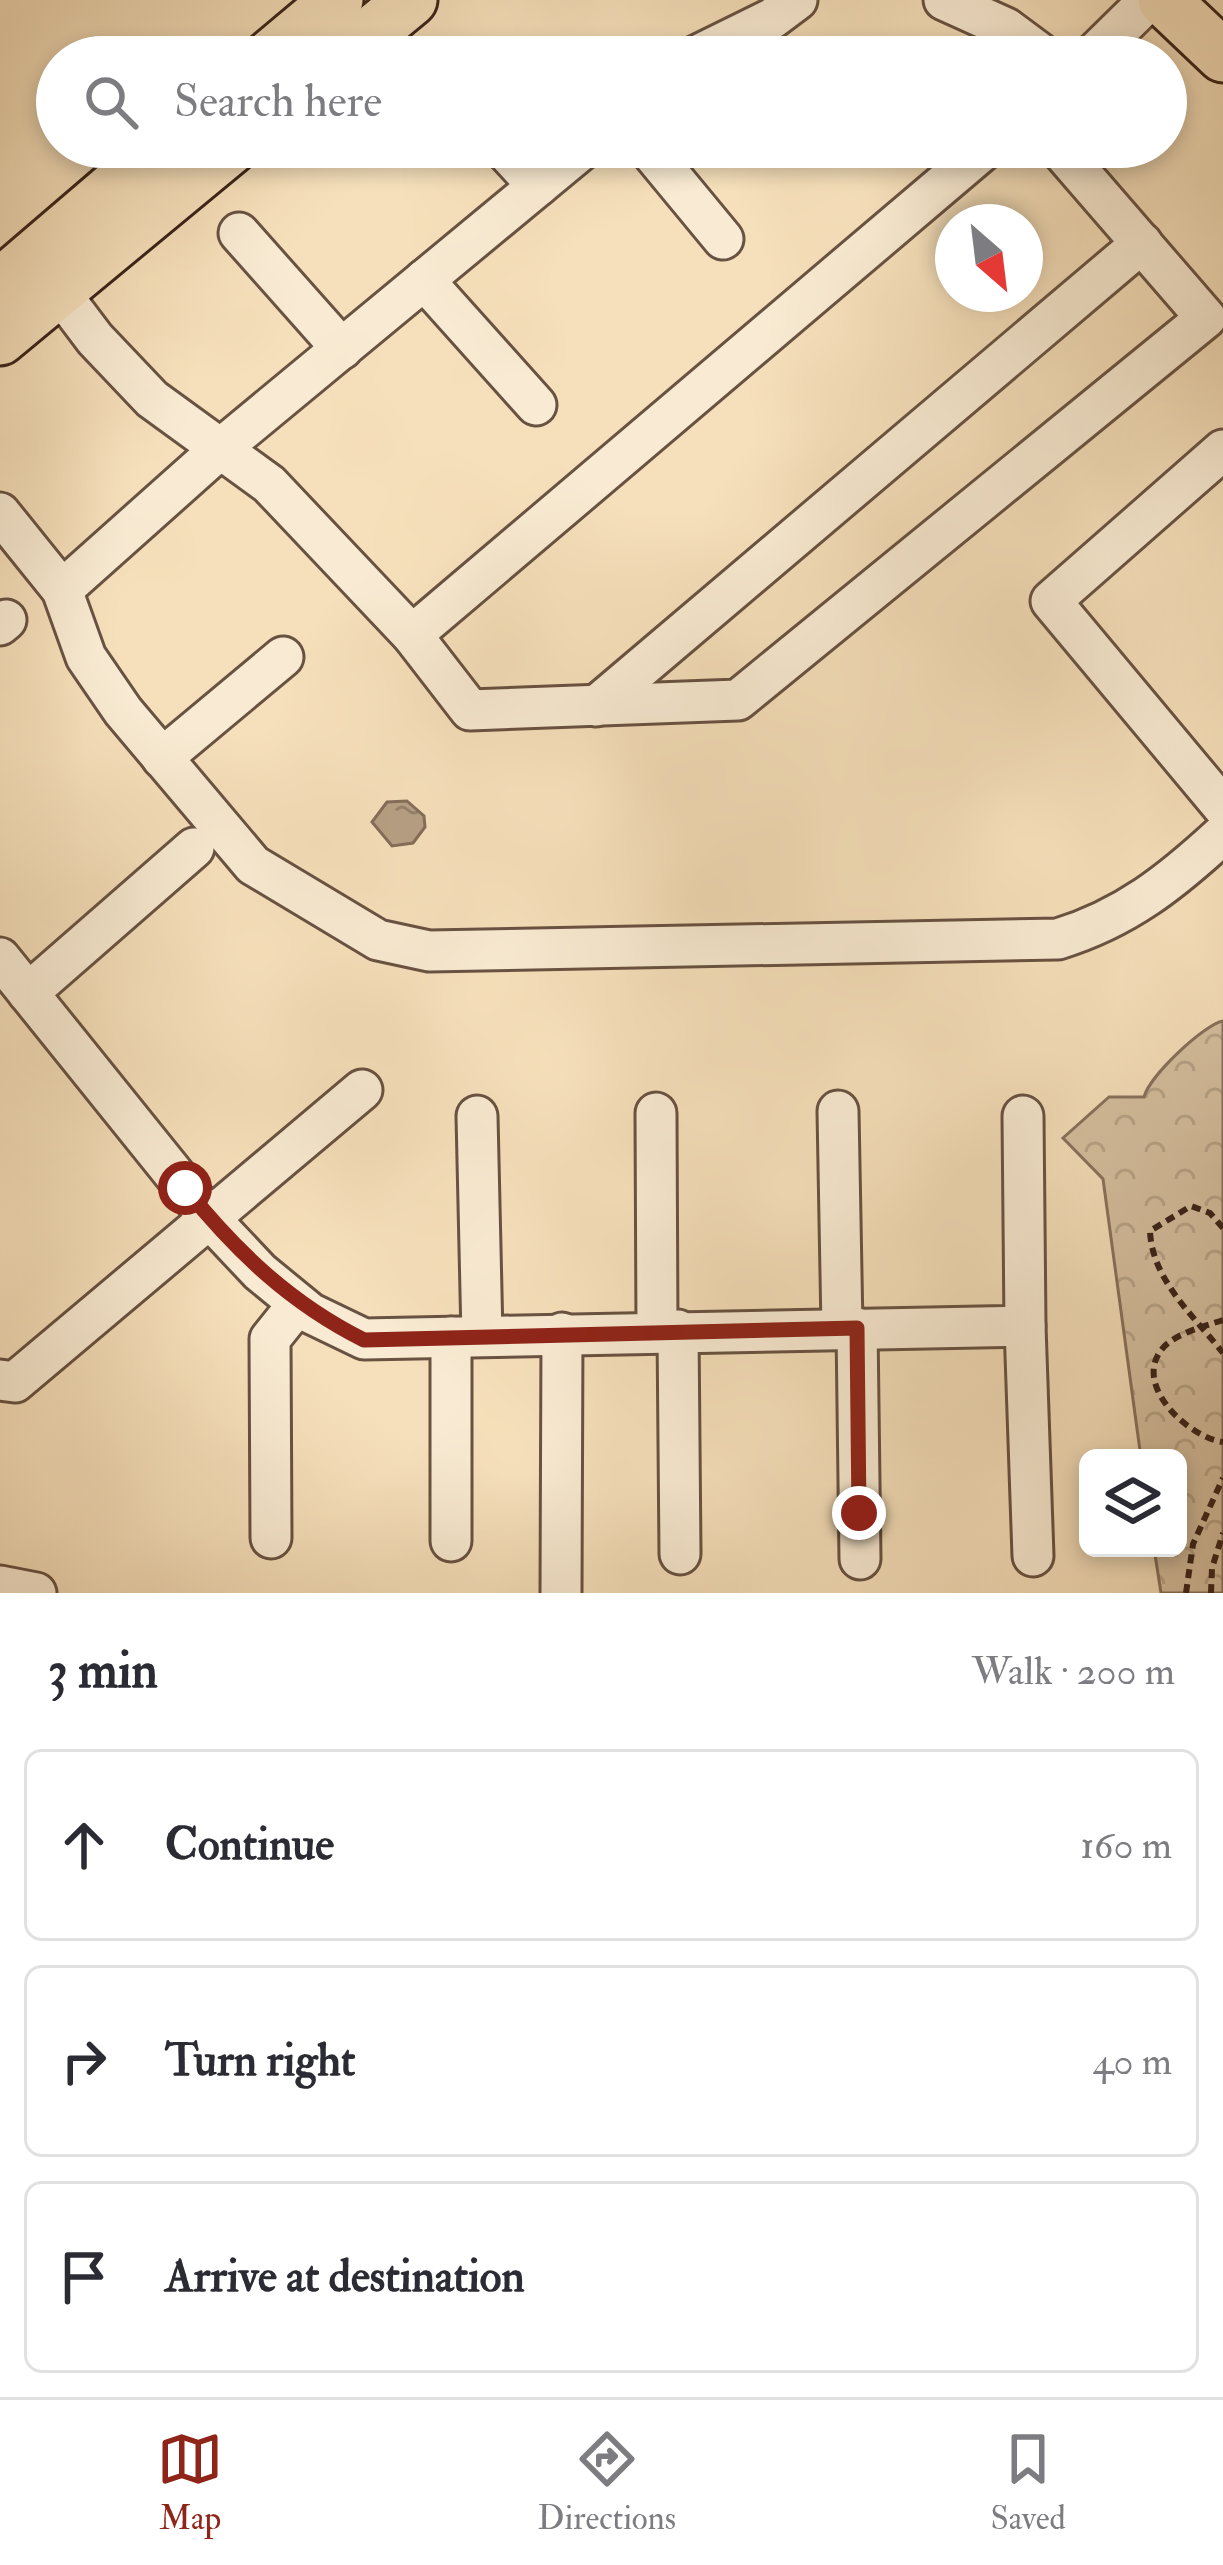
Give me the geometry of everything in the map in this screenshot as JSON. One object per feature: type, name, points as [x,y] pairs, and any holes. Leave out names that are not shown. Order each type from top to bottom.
[{"type":"main road","points":[[294,36],[337,0]]},
{"type":"main road","points":[[367,36],[411,0]]},
{"type":"main road","points":[[1164,0],[1223,56]]},
{"type":"main road","points":[[0,285],[136,168]]},
{"type":"main road","points":[[0,339],[206,168]]},
{"type":"lane","points":[[737,36],[797,0]]},
{"type":"lane","points":[[944,0],[1017,36]]},
{"type":"lane","points":[[1112,36],[1149,0]]},
{"type":"lane","points":[[521,168],[538,186]]},
{"type":"lane","points":[[62,590],[220,449],[560,168]]},
{"type":"lane","points":[[665,168],[723,238]]},
{"type":"lane","points":[[412,635],[963,168]]},
{"type":"lane","points":[[58,290],[94,339],[152,399],[269,484],[412,635],[470,710],[738,700],[1206,318],[1076,168]]},
{"type":"lane","points":[[239,233],[342,349]]},
{"type":"lane","points":[[596,706],[1142,243]]},
{"type":"lane","points":[[424,280],[536,405]]},
{"type":"lane","points":[[1223,450],[1051,601],[1210,764],[1223,808]]},
{"type":"lane","points":[[0,513],[62,590],[86,657],[162,758],[253,865],[378,940],[429,951],[1058,939],[1098,926],[1156,896],[1223,834]]},
{"type":"lane","points":[[162,758],[283,657]]},
{"type":"lane","points":[[194,848],[13,985],[211,1220],[298,1304],[364,1340],[1025,1326]]},
{"type":"lane","points":[[0,1380],[15,1382],[362,1090]]},
{"type":"lane","points":[[838,1111],[860,1558]]},
{"type":"lane","points":[[656,1113],[680,1554]]},
{"type":"lane","points":[[451,1541],[478,1116]]},
{"type":"lane","points":[[1022,1116],[1033,1556]]},
{"type":"lane","points":[[271,1538],[270,1340],[298,1304]]},
{"type":"lane","points":[[561,1593],[562,1333]]},
{"type":"lane","points":[[0,1586],[36,1593]]},
{"type":"path","points":[[1223,1228],[1210,1213],[1191,1206],[1150,1231],[1151,1257],[1223,1353]]},
{"type":"path","points":[[1223,1320],[1172,1340],[1158,1354],[1153,1373],[1159,1393],[1193,1433],[1223,1442]]},
{"type":"path","points":[[1186,1593],[1193,1544],[1223,1478]]},
{"type":"path","points":[[1211,1593],[1212,1568],[1223,1533]]},
{"type":"green space","points":[[1223,1021],[1223,1593],[1161,1593],[1155,1557],[1187,1557],[1187,1449],[1140,1449],[1103,1179],[1063,1138],[1109,1097],[1144,1097],[1179,1052]]},
{"type":"water","points":[[407,801],[424,816],[425,827],[413,843],[392,846],[372,822],[387,802]]},
{"type":"route","points":[[185,1188],[266,1278],[310,1313],[364,1340],[857,1328],[859,1513]]}]
